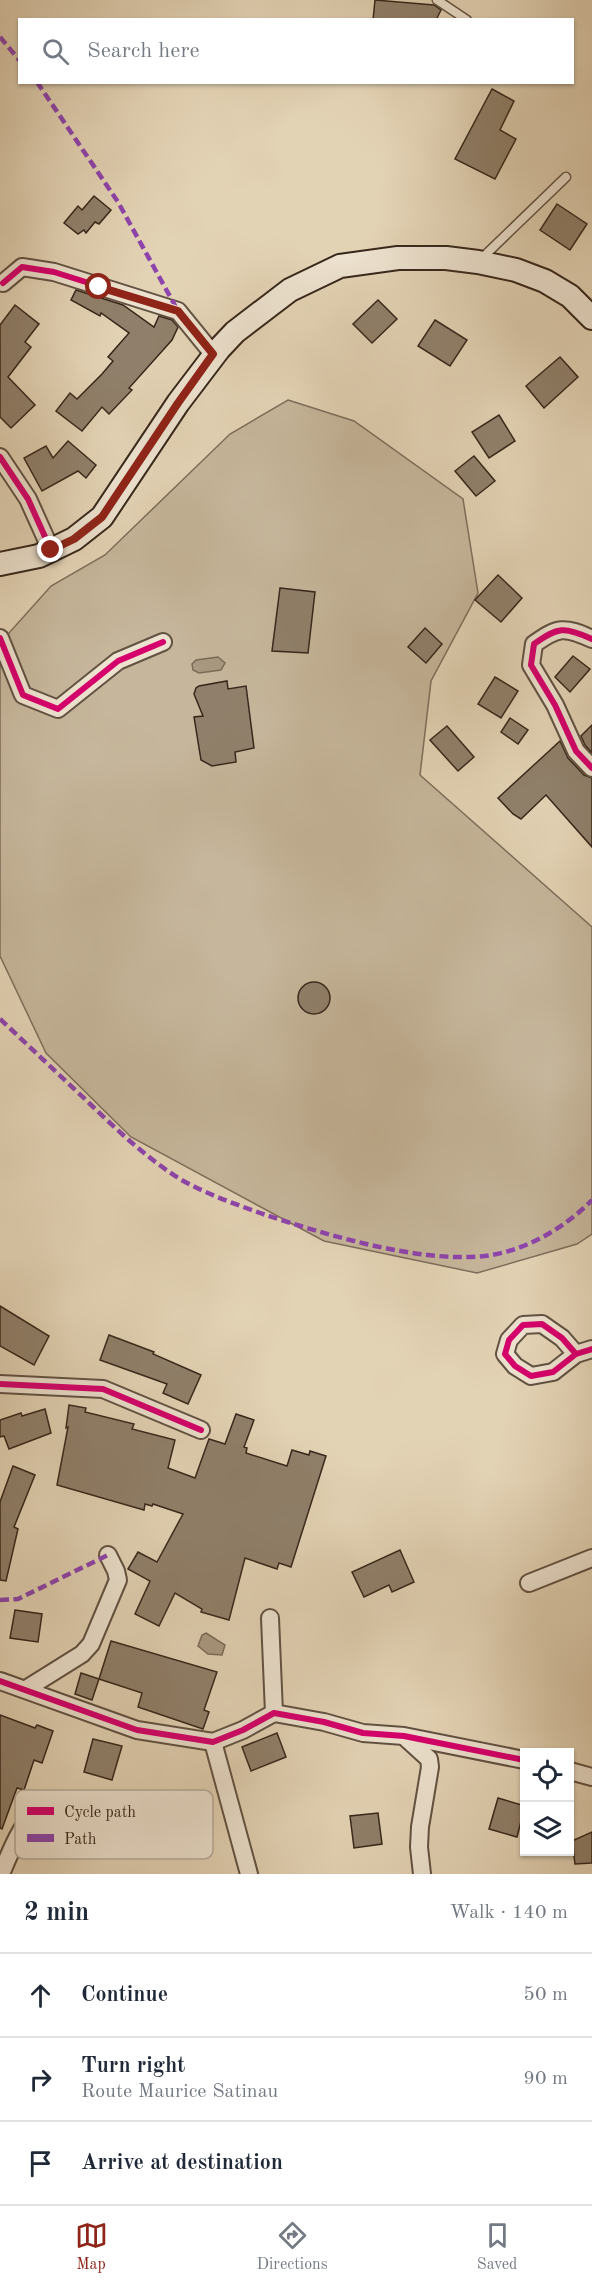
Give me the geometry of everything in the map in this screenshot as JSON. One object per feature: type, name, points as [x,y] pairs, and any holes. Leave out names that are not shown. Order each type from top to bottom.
[{"type":"main road","points":[[0,564],[39,556],[74,539],[102,517],[213,354],[235,332],[290,290],[340,266],[398,258],[446,258],[478,262],[516,270],[545,281],[570,296],[591,315]]},
{"type":"street","points":[[3,283],[22,267],[33,268],[54,272],[178,311],[213,354]]},
{"type":"street","points":[[0,457],[28,499],[51,550]]},
{"type":"street","points":[[592,639],[574,631],[553,631],[534,644],[531,665],[555,705],[576,751],[592,768]]},
{"type":"street","points":[[0,638],[23,695],[58,709],[118,661],[164,642]]},
{"type":"street","points":[[0,1384],[103,1389],[201,1430]]},
{"type":"street","points":[[26,1689],[82,1654],[91,1644],[118,1580],[108,1556]]},
{"type":"street","points":[[529,1583],[592,1558]]},
{"type":"street","points":[[270,1618],[274,1713]]},
{"type":"street","points":[[0,1681],[137,1730],[213,1742],[243,1730],[274,1713],[324,1722],[363,1733],[404,1736],[520,1759]]},
{"type":"street","points":[[404,1736],[429,1759],[429,1777],[420,1827],[419,1846],[422,1874]]},
{"type":"street","points":[[213,1742],[249,1874]]},
{"type":"street","points":[[574,1772],[592,1777]]},
{"type":"street","points":[[1,1874],[15,1845]]},
{"type":"lane","points":[[437,0],[464,18]]},
{"type":"lane","points":[[478,262],[566,177]]},
{"type":"shaded area","points":[[288,400],[354,421],[463,499],[478,593],[431,681],[420,775],[592,927],[592,1234],[577,1244],[477,1273],[324,1241],[131,1137],[46,1053],[0,956],[0,643],[51,586],[105,555],[230,434]]},
{"type":"shaded area","points":[[218,657],[225,663],[221,670],[199,673],[193,670],[192,664],[196,660]]},
{"type":"shaded area","points":[[206,1633],[225,1645],[222,1655],[208,1654],[198,1646],[202,1635]]},
{"type":"building","points":[[375,0],[434,5],[441,10],[437,18],[373,18]]},
{"type":"building","points":[[492,89],[514,101],[500,130],[516,139],[495,179],[455,159]]},
{"type":"building","points":[[94,196],[111,210],[99,224],[95,222],[86,233],[84,230],[78,234],[64,223],[78,206],[82,210]]},
{"type":"building","points":[[557,204],[587,224],[570,250],[540,230]]},
{"type":"building","points":[[76,290],[123,305],[154,327],[159,316],[172,320],[178,327],[172,340],[129,388],[132,390],[109,414],[102,407],[82,431],[56,411],[70,393],[77,399],[102,374],[113,361],[108,357],[129,333],[101,313],[100,316],[71,300]]},
{"type":"building","points":[[378,300],[397,319],[372,343],[353,324]]},
{"type":"building","points":[[15,305],[39,324],[25,342],[31,347],[8,377],[35,405],[11,428],[0,417],[0,325]]},
{"type":"building","points":[[435,320],[467,340],[450,366],[418,346]]},
{"type":"building","points":[[560,357],[578,377],[544,408],[526,386]]},
{"type":"building","points":[[499,415],[515,441],[489,458],[472,432]]},
{"type":"building","points":[[68,441],[96,465],[86,478],[78,471],[42,491],[24,458],[46,446],[53,458]]},
{"type":"building","points":[[474,456],[495,481],[476,496],[455,471]]},
{"type":"building","points":[[498,575],[522,598],[501,622],[475,600]]},
{"type":"building","points":[[280,588],[315,592],[308,653],[272,651]]},
{"type":"building","points":[[425,628],[442,644],[426,663],[408,647]]},
{"type":"building","points":[[573,656],[590,669],[570,692],[555,677]]},
{"type":"building","points":[[495,677],[518,691],[501,718],[478,704]]},
{"type":"building","points":[[227,681],[228,689],[246,686],[254,748],[235,752],[236,762],[212,766],[201,760],[194,717],[203,716],[194,694],[199,686]]},
{"type":"building","points":[[510,718],[528,730],[518,744],[501,732]]},
{"type":"building","points":[[592,725],[592,753],[581,736]]},
{"type":"building","points":[[447,726],[474,757],[458,771],[430,740]]},
{"type":"building","points":[[560,741],[568,758],[584,775],[592,778],[592,847],[546,795],[521,819],[498,798]]},
{"type":"building","points":[[314,982],[325,987],[330,998],[325,1009],[314,1014],[303,1009],[298,998],[303,987]]},
{"type":"building","points":[[0,1306],[49,1336],[34,1365],[0,1346]]},
{"type":"building","points":[[109,1335],[154,1352],[153,1354],[201,1375],[188,1404],[163,1393],[167,1384],[100,1360]]},
{"type":"building","points":[[69,1405],[86,1408],[85,1412],[134,1424],[132,1429],[175,1440],[168,1468],[195,1478],[209,1439],[225,1444],[236,1414],[254,1420],[244,1447],[247,1448],[246,1453],[287,1466],[292,1450],[309,1455],[310,1451],[326,1456],[291,1567],[279,1563],[277,1569],[245,1558],[229,1620],[201,1612],[202,1609],[175,1593],[159,1626],[135,1614],[150,1581],[128,1569],[138,1552],[157,1562],[183,1514],[153,1504],[152,1506],[145,1504],[144,1510],[57,1485],[68,1427],[66,1428]]},
{"type":"building","points":[[45,1409],[51,1433],[9,1449],[4,1436],[0,1437],[0,1420],[21,1413],[22,1416]]},
{"type":"building","points":[[13,1466],[35,1475],[14,1527],[18,1529],[6,1581],[0,1580],[0,1502]]},
{"type":"building","points":[[400,1550],[414,1582],[392,1592],[389,1585],[364,1597],[352,1572]]},
{"type":"building","points":[[15,1610],[42,1614],[38,1642],[10,1638]]},
{"type":"building","points":[[111,1641],[217,1672],[204,1710],[209,1712],[203,1729],[138,1707],[142,1693],[99,1679]]},
{"type":"building","points":[[81,1673],[99,1679],[92,1700],[75,1694]]},
{"type":"building","points":[[0,1715],[35,1728],[37,1725],[53,1731],[42,1763],[34,1760],[24,1790],[17,1788],[15,1790],[2,1829],[0,1828]]},
{"type":"building","points":[[277,1733],[286,1757],[251,1771],[242,1747]]},
{"type":"building","points":[[93,1739],[122,1746],[112,1780],[84,1772]]},
{"type":"building","points":[[498,1798],[520,1805],[520,1825],[517,1837],[489,1829]]},
{"type":"building","points":[[378,1813],[382,1844],[354,1848],[350,1816]]},
{"type":"building","points":[[592,1832],[592,1863],[575,1864],[574,1840]]},
{"type":"marked path","points":[[0,37],[18,59]]},
{"type":"marked path","points":[[38,84],[118,202],[178,311]]},
{"type":"marked path","points":[[0,1019],[119,1132],[167,1170],[210,1194],[288,1222],[373,1246],[431,1255],[485,1256],[515,1249],[543,1237],[570,1220],[592,1200]]},
{"type":"marked path","points":[[0,1600],[18,1599],[108,1555]]},
{"type":"cycle path","points":[[3,283],[22,267],[54,272],[178,311],[213,354]]},
{"type":"cycle path","points":[[0,457],[28,499],[51,550]]},
{"type":"cycle path","points":[[592,639],[568,630],[549,634],[534,644],[531,665],[555,705],[576,751],[592,768]]},
{"type":"cycle path","points":[[0,638],[23,695],[58,709],[118,661],[163,642]]},
{"type":"cycle path","points":[[576,1354],[562,1338],[542,1324],[523,1325],[509,1340],[505,1354],[515,1366],[531,1376],[553,1372],[576,1354],[592,1349]]},
{"type":"cycle path","points":[[0,1384],[103,1389],[201,1430]]},
{"type":"cycle path","points":[[0,1681],[137,1730],[213,1742],[243,1730],[274,1713],[324,1722],[363,1733],[404,1736],[520,1759]]},
{"type":"route","points":[[51,550],[74,539],[102,517],[213,354],[178,311],[99,287]]}]
